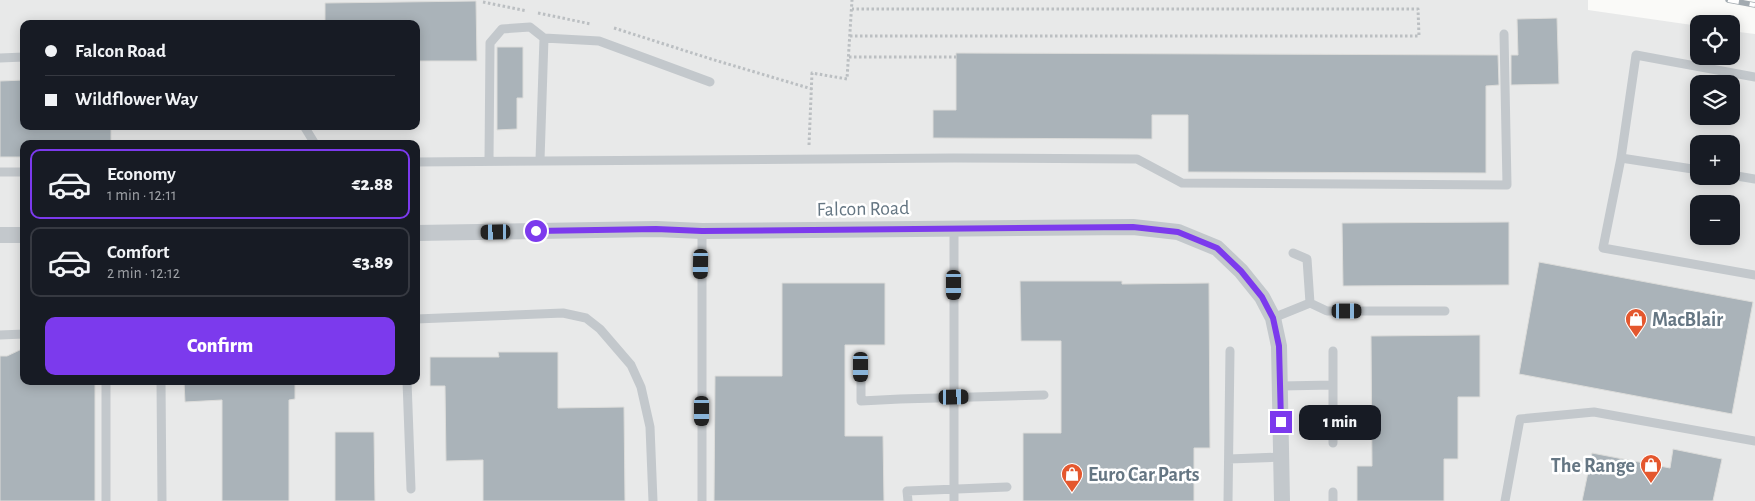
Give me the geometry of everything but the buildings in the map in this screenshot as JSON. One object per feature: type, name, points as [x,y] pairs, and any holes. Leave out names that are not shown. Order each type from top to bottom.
[{"type":"street","name":"Falcon Road","points":[[420,233],[656,229],[702,231],[1133,227],[1178,232],[1217,248],[1241,271],[1262,297],[1273,318],[1279,346],[1281,386],[1282,501]]},
{"type":"street","points":[[0,235],[20,235]]},
{"type":"lane","points":[[489,160],[490,43],[502,29],[530,27],[544,38],[599,41],[710,82]]},
{"type":"lane","points":[[420,162],[808,158],[1137,159],[1182,183],[1507,185],[1504,34]]},
{"type":"lane","points":[[540,160],[544,38]]},
{"type":"lane","points":[[1755,77],[1636,55],[1621,158],[1603,248],[1755,275]]},
{"type":"lane","points":[[0,58],[20,57]]},
{"type":"lane","points":[[1621,158],[1690,169]]},
{"type":"lane","points":[[0,172],[20,172]]},
{"type":"lane","points":[[1740,176],[1755,179]]},
{"type":"lane","points":[[954,228],[954,501]]},
{"type":"lane","points":[[702,231],[702,501]]},
{"type":"lane","points":[[1293,253],[1307,259],[1310,303]]},
{"type":"lane","points":[[1273,318],[1310,303],[1327,311],[1445,311]]},
{"type":"lane","points":[[420,319],[563,313],[586,318],[600,329],[630,365],[642,387],[650,428],[653,501]]},
{"type":"lane","points":[[0,335],[20,334]]},
{"type":"lane","points":[[1228,501],[1230,351]]},
{"type":"lane","points":[[1333,351],[1333,443]]},
{"type":"lane","points":[[861,367],[861,401],[1044,394]]},
{"type":"lane","points":[[106,385],[106,501]]},
{"type":"lane","points":[[161,385],[162,501]]},
{"type":"lane","points":[[407,385],[411,489]]},
{"type":"lane","points":[[1281,386],[1333,385]]},
{"type":"lane","points":[[1505,501],[1520,419],[1594,412],[1755,441]]},
{"type":"lane","points":[[1229,459],[1282,457]]},
{"type":"lane","points":[[908,501],[907,491],[1007,487]]},
{"type":"path","points":[[808,158],[812,73],[847,79],[852,0]]},
{"type":"path","points":[[850,36],[1419,36],[1418,9],[852,9]]},
{"type":"path","points":[[848,57],[956,57]]},
{"type":"shaded area","points":[[0,0],[1588,0],[1588,10],[1690,25],[1690,65],[1740,65],[1740,32],[1755,34],[1755,501],[0,501]]},
{"type":"railway","points":[[1728,0],[1755,5]]},
{"type":"place","name":"MacBlair","points":[[1636,338]]},
{"type":"place","name":"The Range","points":[[1651,484]]},
{"type":"place","name":"Euro Car Parts","points":[[1072,493]]},
{"type":"route","points":[[536,231],[1133,227],[1178,232],[1217,248],[1241,271],[1262,297],[1273,318],[1279,346],[1281,422]]}]
